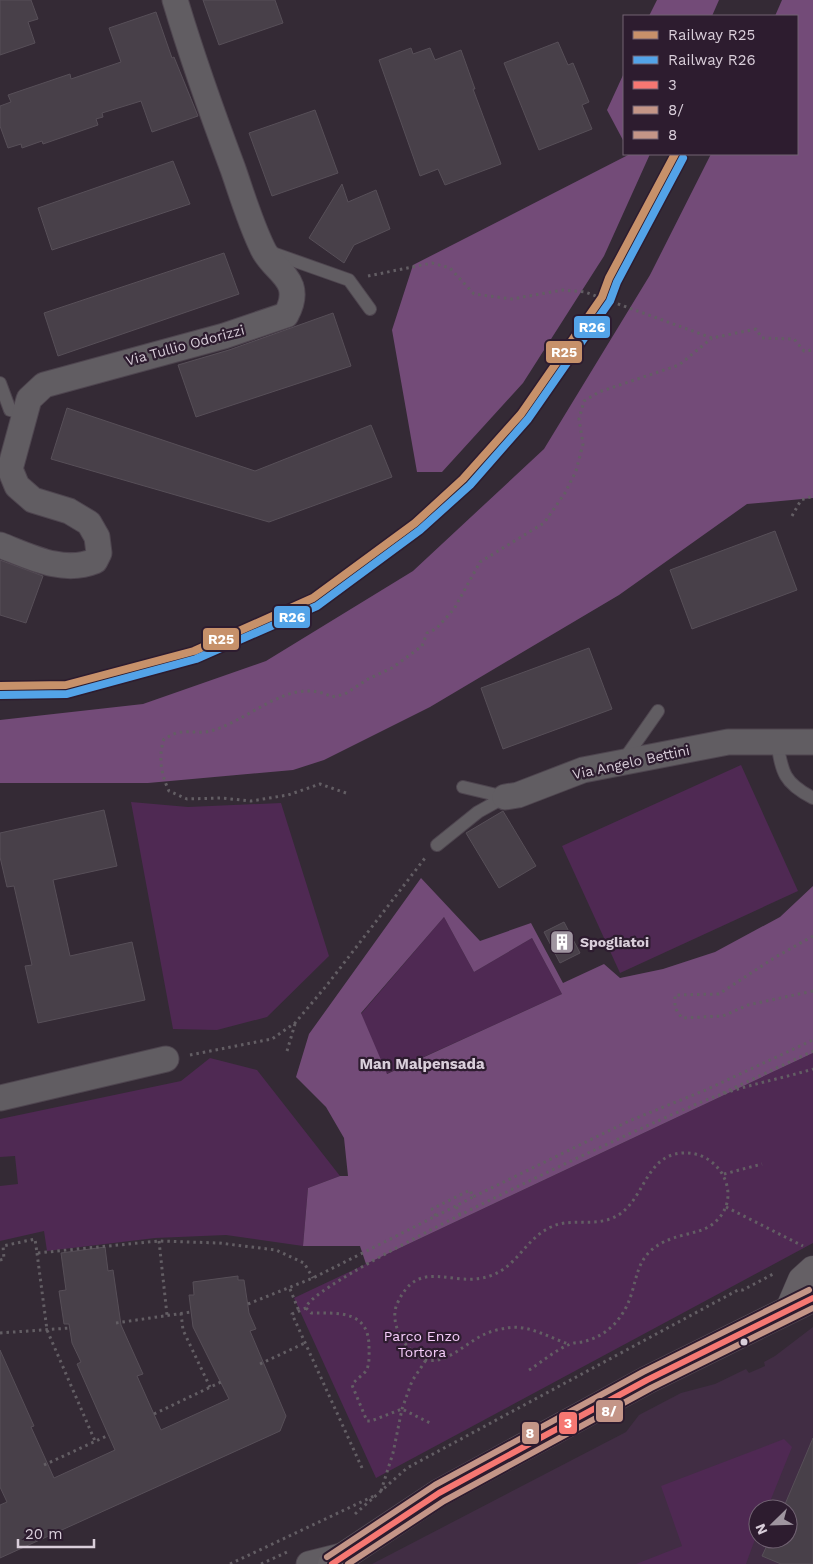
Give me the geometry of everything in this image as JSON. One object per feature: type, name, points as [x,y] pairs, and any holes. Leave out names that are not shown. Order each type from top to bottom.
[{"type":"main road","points":[[341,1559],[439,1493],[647,1380],[801,1303],[802,1280],[809,1258]]},
{"type":"street","name":"Via Tullio Odorizzi","points":[[0,545],[51,564],[82,567],[96,561],[99,554],[98,537],[88,524],[70,511],[33,500],[17,486],[10,470],[29,400],[44,384],[224,336],[286,315],[291,306],[292,294],[289,282],[262,250],[194,63],[175,0]]},
{"type":"street","name":"Via Angelo Bettini","points":[[505,797],[518,795],[583,770],[728,742],[813,742]]},
{"type":"street","points":[[0,1098],[166,1059]]},
{"type":"street","points":[[301,1556],[341,1559]]},
{"type":"lane","points":[[262,250],[349,280],[370,309]]},
{"type":"lane","points":[[0,382],[10,410],[25,413]]},
{"type":"lane","points":[[623,762],[658,711]]},
{"type":"lane","points":[[776,742],[780,765],[793,788],[813,798]]},
{"type":"lane","points":[[463,787],[505,797]]},
{"type":"lane","name":"Via Angelo Bettini","points":[[437,845],[478,812],[505,797]]},
{"type":"path","points":[[349,280],[432,263],[450,268],[474,294],[512,299],[563,290],[585,292],[712,338]]},
{"type":"path","points":[[346,793],[320,784],[288,795],[251,801],[221,798],[187,799],[169,791],[162,777],[160,751],[164,739],[181,732],[206,732],[238,720],[289,693],[319,690],[332,697],[345,694],[368,679],[392,668],[422,646],[427,633],[436,629],[454,609],[480,562],[544,523],[565,493],[576,471],[582,444],[579,419],[584,400],[599,392],[679,366],[712,338],[756,329],[762,338],[794,339],[804,351],[813,350]]},
{"type":"path","points":[[792,516],[801,500],[813,496]]},
{"type":"path","points":[[166,1059],[272,1039],[295,1023],[437,845]]},
{"type":"path","points":[[813,936],[774,958],[719,994],[675,995],[675,1008],[682,1018],[723,1016],[748,1004],[813,992]]},
{"type":"path","points":[[287,1051],[295,1023]]},
{"type":"path","points":[[248,1304],[290,1289],[313,1278],[629,1121],[708,1089],[813,1040]]},
{"type":"path","points":[[362,1468],[292,1314],[306,1308],[309,1300],[344,1277],[460,1215],[651,1123],[813,1051]]},
{"type":"path","points":[[715,1096],[813,1069]]},
{"type":"path","points":[[528,1370],[569,1344],[586,1341],[602,1335],[617,1321],[629,1300],[639,1266],[650,1251],[664,1242],[699,1231],[715,1222],[726,1207],[728,1191],[724,1174],[712,1160],[695,1154],[671,1156],[658,1162],[648,1174],[639,1194],[629,1207],[613,1218],[594,1224],[562,1223],[548,1228],[528,1245],[504,1270],[491,1276],[469,1279],[431,1275],[413,1281],[402,1293],[394,1312],[397,1331],[408,1348],[426,1360],[438,1360],[454,1355],[486,1333],[509,1328],[529,1328],[569,1344]]},
{"type":"path","points":[[724,1174],[762,1164]]},
{"type":"path","points":[[436,1216],[432,1209],[470,1190],[473,1197]]},
{"type":"path","points":[[456,1206],[460,1215]]},
{"type":"path","points":[[726,1207],[809,1258]]},
{"type":"path","points":[[0,1260],[4,1259],[3,1246],[35,1240],[47,1330],[95,1441]]},
{"type":"path","points":[[37,1253],[159,1241],[219,1243],[276,1250],[304,1263],[313,1278]]},
{"type":"path","points":[[159,1241],[167,1315]]},
{"type":"path","points":[[290,1289],[300,1311]]},
{"type":"path","points":[[350,1519],[407,1468],[738,1290],[743,1290]]},
{"type":"path","points":[[306,1308],[311,1312],[347,1314],[355,1317],[365,1328],[369,1342],[367,1370],[352,1385],[367,1421],[402,1409],[432,1424]]},
{"type":"path","points":[[116,1322],[191,1312]]},
{"type":"path","points":[[181,1314],[183,1330],[210,1387]]},
{"type":"path","points":[[0,1333],[70,1328]]},
{"type":"path","points":[[260,1364],[305,1343]]},
{"type":"path","points":[[230,1564],[381,1493],[393,1453],[402,1409],[412,1381],[426,1360]]},
{"type":"path","points":[[154,1414],[221,1382]]},
{"type":"path","points":[[44,1465],[109,1435]]},
{"type":"path","points":[[261,1564],[301,1556]]},
{"type":"shaded area","points":[[657,0],[719,0],[712,15],[650,15]]},
{"type":"shaded area","points":[[782,0],[813,0],[813,498],[747,504],[619,595],[430,707],[324,760],[293,770],[148,783],[0,783],[0,720],[143,704],[266,661],[413,571],[544,449],[650,275],[710,155],[798,155],[798,15],[775,15]]},
{"type":"shaded area","points":[[623,75],[623,140],[607,110]]},
{"type":"shaded area","points":[[628,155],[650,155],[604,256],[523,383],[442,472],[417,472],[392,330],[413,265]]},
{"type":"shaded area","points":[[421,878],[480,941],[531,923],[563,983],[604,964],[620,978],[663,969],[715,952],[780,917],[813,886],[813,1053],[366,1264],[360,1246],[303,1246],[308,1188],[340,1176],[348,1176],[344,1138],[326,1107],[296,1077],[309,1034]],"holes":[[[444,917],[474,972],[532,938],[562,994],[387,1074],[361,1013]]]},
{"type":"shaded area","points":[[813,1327],[813,1564],[372,1564],[626,1432],[639,1415],[681,1393],[715,1384],[746,1369],[749,1373],[765,1366],[764,1362],[775,1356]]},
{"type":"green space","points":[[741,765],[798,891],[620,973],[562,846]]},
{"type":"green space","points":[[131,802],[188,807],[281,803],[329,956],[267,1017],[217,1030],[173,1029]]},
{"type":"green space","points":[[444,917],[474,972],[532,938],[562,994],[386,1074],[361,1014]]},
{"type":"green space","name":"Parco Enzo Tortora","points":[[813,1053],[813,1243],[376,1478],[294,1298]]},
{"type":"green space","points":[[210,1058],[257,1070],[340,1176],[308,1188],[303,1246],[226,1235],[155,1238],[47,1251],[44,1231],[0,1241],[0,1186],[18,1184],[15,1156],[0,1157],[0,1119],[181,1081]]},
{"type":"green space","points":[[784,1439],[792,1447],[771,1499],[748,1499],[748,1549],[751,1549],[746,1564],[636,1564],[682,1546],[661,1486]]},
{"type":"building","points":[[0,0],[31,0],[38,19],[28,22],[35,43],[0,55]]},
{"type":"building","points":[[203,0],[275,0],[283,23],[219,45]]},
{"type":"building","points":[[156,12],[172,58],[174,57],[198,116],[152,132],[141,101],[102,113],[103,117],[96,119],[98,125],[43,144],[42,141],[22,148],[21,144],[8,148],[0,126],[0,106],[11,102],[8,95],[70,74],[71,79],[121,62],[109,28]]},
{"type":"building","points":[[558,42],[568,65],[573,63],[589,102],[582,105],[592,129],[539,150],[504,63]]},
{"type":"building","points":[[411,48],[413,54],[430,48],[435,60],[461,50],[475,89],[473,89],[501,164],[445,185],[438,169],[420,176],[379,60]]},
{"type":"building","points":[[315,110],[338,173],[272,196],[249,133]]},
{"type":"building","points":[[173,161],[190,204],[52,250],[38,208]]},
{"type":"building","points":[[342,184],[348,202],[376,190],[390,229],[354,245],[344,263],[309,238]]},
{"type":"building","points":[[224,253],[239,294],[58,356],[44,313]]},
{"type":"building","points":[[333,313],[351,366],[196,417],[178,365],[229,350]]},
{"type":"building","points":[[67,408],[255,471],[371,425],[392,477],[269,522],[51,459]]},
{"type":"building","points":[[775,531],[797,590],[692,629],[670,570]]},
{"type":"building","points":[[0,560],[43,576],[26,623],[0,615]]},
{"type":"building","points":[[589,648],[612,709],[503,749],[481,688]]},
{"type":"building","points":[[104,810],[117,866],[53,880],[70,956],[132,942],[145,1000],[38,1023],[25,966],[32,965],[14,886],[7,887],[0,857],[0,833]]},
{"type":"building","points":[[503,811],[536,866],[499,888],[466,833]]},
{"type":"building","name":"Spogliatoi","points":[[564,922],[580,953],[560,963],[544,932]]},
{"type":"building","points":[[105,1247],[108,1271],[113,1270],[121,1325],[143,1374],[137,1376],[161,1430],[229,1399],[193,1327],[189,1295],[194,1295],[193,1282],[238,1276],[238,1280],[244,1280],[249,1313],[256,1329],[250,1331],[286,1416],[280,1431],[0,1558],[0,1505],[7,1502],[0,1487],[0,1350],[34,1426],[31,1427],[54,1478],[115,1450],[77,1364],[81,1362],[72,1343],[69,1324],[64,1324],[59,1291],[66,1290],[61,1253]]},
{"type":"building","points":[[813,1438],[813,1564],[781,1564],[762,1556],[765,1549],[798,1549],[798,1499],[787,1499]]},
{"type":"rail line","name":"R25","points":[[0,686],[66,685],[194,651],[313,598],[415,523],[463,479],[521,414],[602,297],[609,278],[674,155]]},
{"type":"rail line","name":"R26","points":[[0,695],[67,694],[196,659],[317,606],[420,530],[470,485],[528,419],[610,301],[617,282],[683,158]]},
{"type":"transit line","name":"8","points":[[327,1557],[435,1485],[643,1372],[809,1290]]},
{"type":"transit line","name":"3","points":[[332,1564],[439,1493],[647,1380],[813,1298]]},
{"type":"transit line","name":"8/","points":[[348,1564],[444,1501],[651,1388],[813,1308]]},
{"type":"place","name":"Spogliatoi","points":[[562,942]]},
{"type":"district","name":"Man Malpensada","points":[[422,1064]]}]
